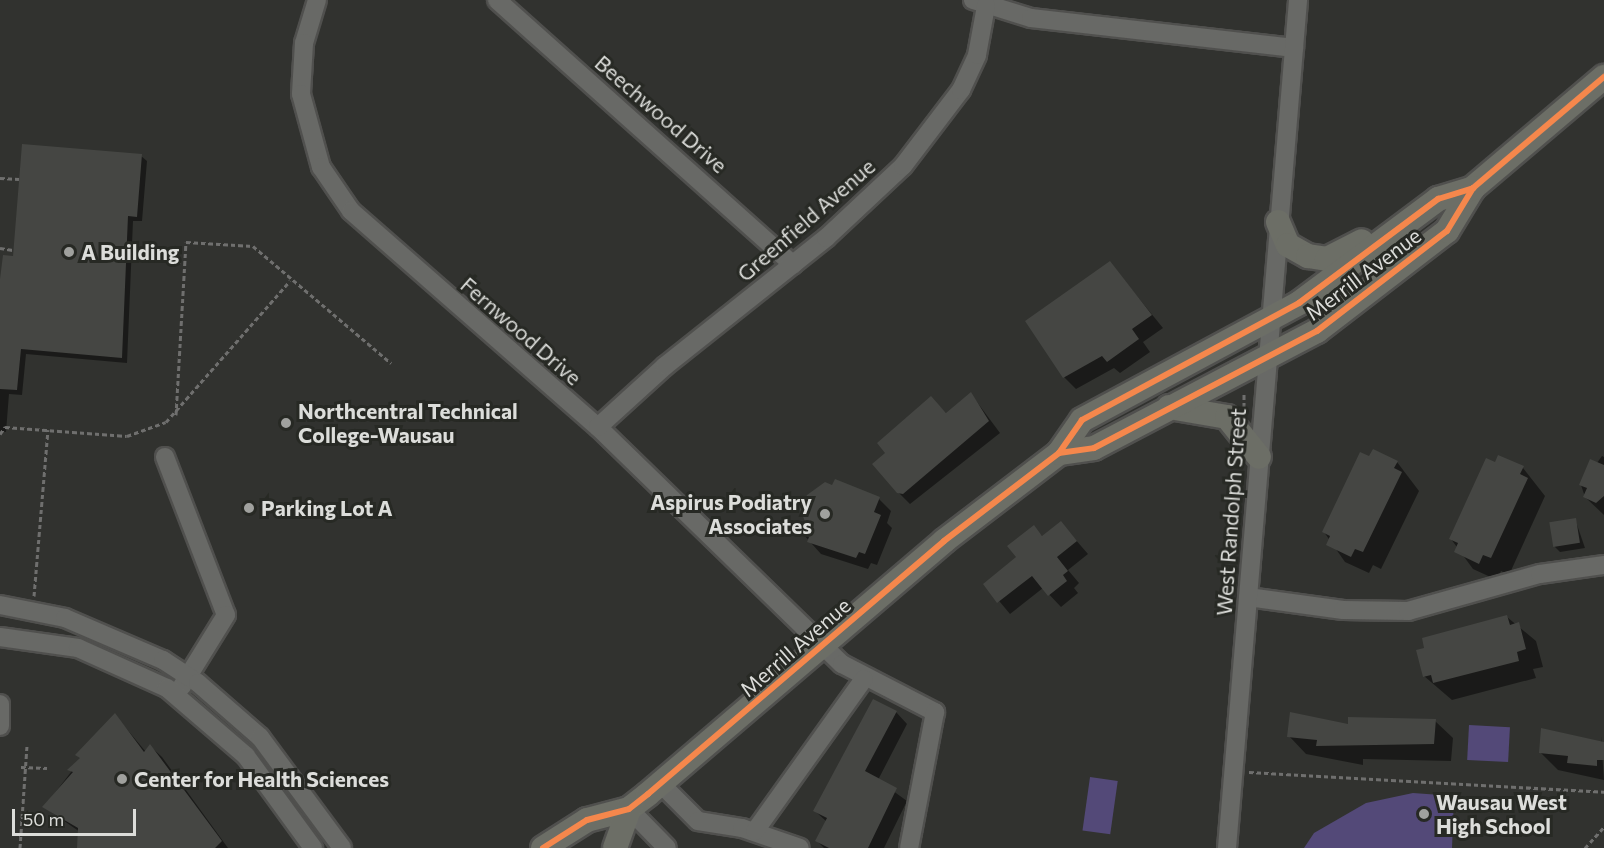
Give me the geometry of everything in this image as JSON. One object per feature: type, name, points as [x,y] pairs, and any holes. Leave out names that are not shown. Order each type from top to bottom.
[{"type":"main road","name":"Merrill Avenue","points":[[1059,453],[1090,450],[1326,324],[1447,231],[1473,188],[1604,77]]},
{"type":"main road","name":"Merrill Avenue","points":[[543,848],[583,822],[629,809],[661,784],[821,645],[1059,453],[1072,428],[1090,414],[1268,320],[1447,194],[1473,188]]},
{"type":"main road","points":[[1278,222],[1288,245],[1327,259],[1406,223]]},
{"type":"main road","points":[[1169,407],[1227,417],[1258,457]]},
{"type":"main road","points":[[615,848],[629,809]]},
{"type":"main road","points":[[555,848],[583,822]]},
{"type":"street","name":"Fernwood Drive","points":[[317,0],[304,43],[301,94],[312,145],[337,194],[390,249],[598,427],[821,645],[864,679]]},
{"type":"street","name":"Beechwood Drive","points":[[497,0],[793,264]]},
{"type":"street","name":"West Randolph Street","points":[[1227,848],[1268,320],[1298,0]]},
{"type":"street","name":"Greenfield Avenue","points":[[598,427],[864,204],[941,122],[977,56],[980,3]]},
{"type":"street","points":[[980,3],[1031,18],[1294,48]]},
{"type":"street","points":[[165,457],[226,615],[177,695]]},
{"type":"street","points":[[1248,597],[1343,610],[1408,610],[1540,574],[1604,565]]},
{"type":"street","points":[[0,605],[64,618],[188,676],[260,737],[342,848]]},
{"type":"street","points":[[0,637],[84,650],[177,695],[246,756],[313,848]]},
{"type":"street","points":[[754,831],[864,679],[894,688],[935,712],[909,848]]},
{"type":"street","points":[[0,704],[0,726]]},
{"type":"street","points":[[661,784],[694,819],[754,831],[800,848]]},
{"type":"street","points":[[629,809],[667,848]]},
{"type":"path","points":[[0,178],[19,179]]},
{"type":"path","points":[[176,415],[186,242],[253,246],[290,281],[391,363]]},
{"type":"path","points":[[0,248],[13,250]]},
{"type":"path","points":[[124,259],[186,262]]},
{"type":"path","points":[[0,434],[5,428],[132,435],[176,415],[290,281]]},
{"type":"path","points":[[1241,416],[1244,391],[1251,390]]},
{"type":"path","points":[[34,600],[48,430]]},
{"type":"path","points":[[20,848],[21,767],[27,746]]},
{"type":"path","points":[[21,767],[47,768]]},
{"type":"path","points":[[1234,771],[1604,792]]},
{"type":"path","points":[[1585,848],[1604,827]]},
{"type":"shaded area","points":[[1469,725],[1510,727],[1508,762],[1467,760]]},
{"type":"shaded area","points":[[1090,777],[1118,781],[1110,834],[1082,830]]},
{"type":"shaded area","points":[[1413,793],[1454,796],[1452,848],[1304,848],[1314,833],[1366,803]]},
{"type":"building","name":"A Building","points":[[22,144],[142,154],[137,217],[128,216],[122,358],[21,349],[17,390],[0,389],[0,279],[3,255],[13,256]]},
{"type":"building","points":[[1110,261],[1152,315],[1132,329],[1139,339],[1107,362],[1102,356],[1063,378],[1025,321]]},
{"type":"building","points":[[971,392],[989,421],[903,494],[897,493],[872,464],[885,453],[877,443],[931,396],[946,413]]},
{"type":"building","points":[[1373,449],[1398,461],[1394,468],[1402,472],[1363,552],[1355,549],[1351,557],[1326,545],[1330,536],[1322,532],[1360,452],[1369,456]]},
{"type":"building","points":[[1498,455],[1524,466],[1520,474],[1528,478],[1491,558],[1483,555],[1479,564],[1454,552],[1458,543],[1449,539],[1486,458],[1495,462]]},
{"type":"building","points":[[1590,459],[1604,465],[1604,496],[1596,503],[1583,497],[1587,488],[1579,485]]},
{"type":"building","points":[[835,479],[880,497],[874,512],[881,515],[865,554],[859,552],[856,558],[807,542],[809,537],[801,534],[806,524],[800,509],[807,495],[825,482],[832,485]]},
{"type":"building","points":[[1576,518],[1580,543],[1553,547],[1549,522]]},
{"type":"building","points":[[1061,521],[1077,541],[1057,557],[1068,571],[1063,575],[1067,581],[1048,596],[1032,576],[997,603],[983,584],[1016,557],[1007,546],[1034,525],[1042,536]]},
{"type":"building","points":[[1507,615],[1510,625],[1519,622],[1526,649],[1517,652],[1519,661],[1433,683],[1431,675],[1423,677],[1416,650],[1424,648],[1422,638]]},
{"type":"building","points":[[873,699],[897,711],[865,771],[897,788],[868,848],[829,848],[815,841],[827,818],[813,811]]},
{"type":"building","points":[[1290,712],[1348,724],[1348,717],[1436,719],[1434,744],[1316,746],[1317,740],[1287,737]]},
{"type":"building","name":"Center for Health Sciences","points":[[115,713],[144,752],[150,744],[222,841],[215,848],[77,848],[78,828],[42,807],[73,772],[67,770],[80,758],[75,755]]},
{"type":"building","points":[[1541,728],[1604,742],[1604,760],[1597,760],[1597,766],[1567,763],[1568,756],[1539,753]]},
{"type":"cycle path","points":[[1059,453],[1094,448],[1317,331],[1447,231],[1473,188],[1604,77]]},
{"type":"cycle path","points":[[543,848],[587,820],[629,809],[648,794],[944,541],[1059,453],[1082,420],[1299,303],[1438,199],[1473,188]]},
{"type":"place","name":"A Building","points":[[69,252]]},
{"type":"place","name":"Northcentral Technical College-Wausau","points":[[286,423]]},
{"type":"place","name":"Parking Lot A","points":[[249,508]]},
{"type":"place","name":"Aspirus Podiatry Associates","points":[[825,514]]},
{"type":"place","name":"Center for Health Sciences","points":[[122,779]]},
{"type":"place","name":"Wausau West High School","points":[[1424,814]]}]
